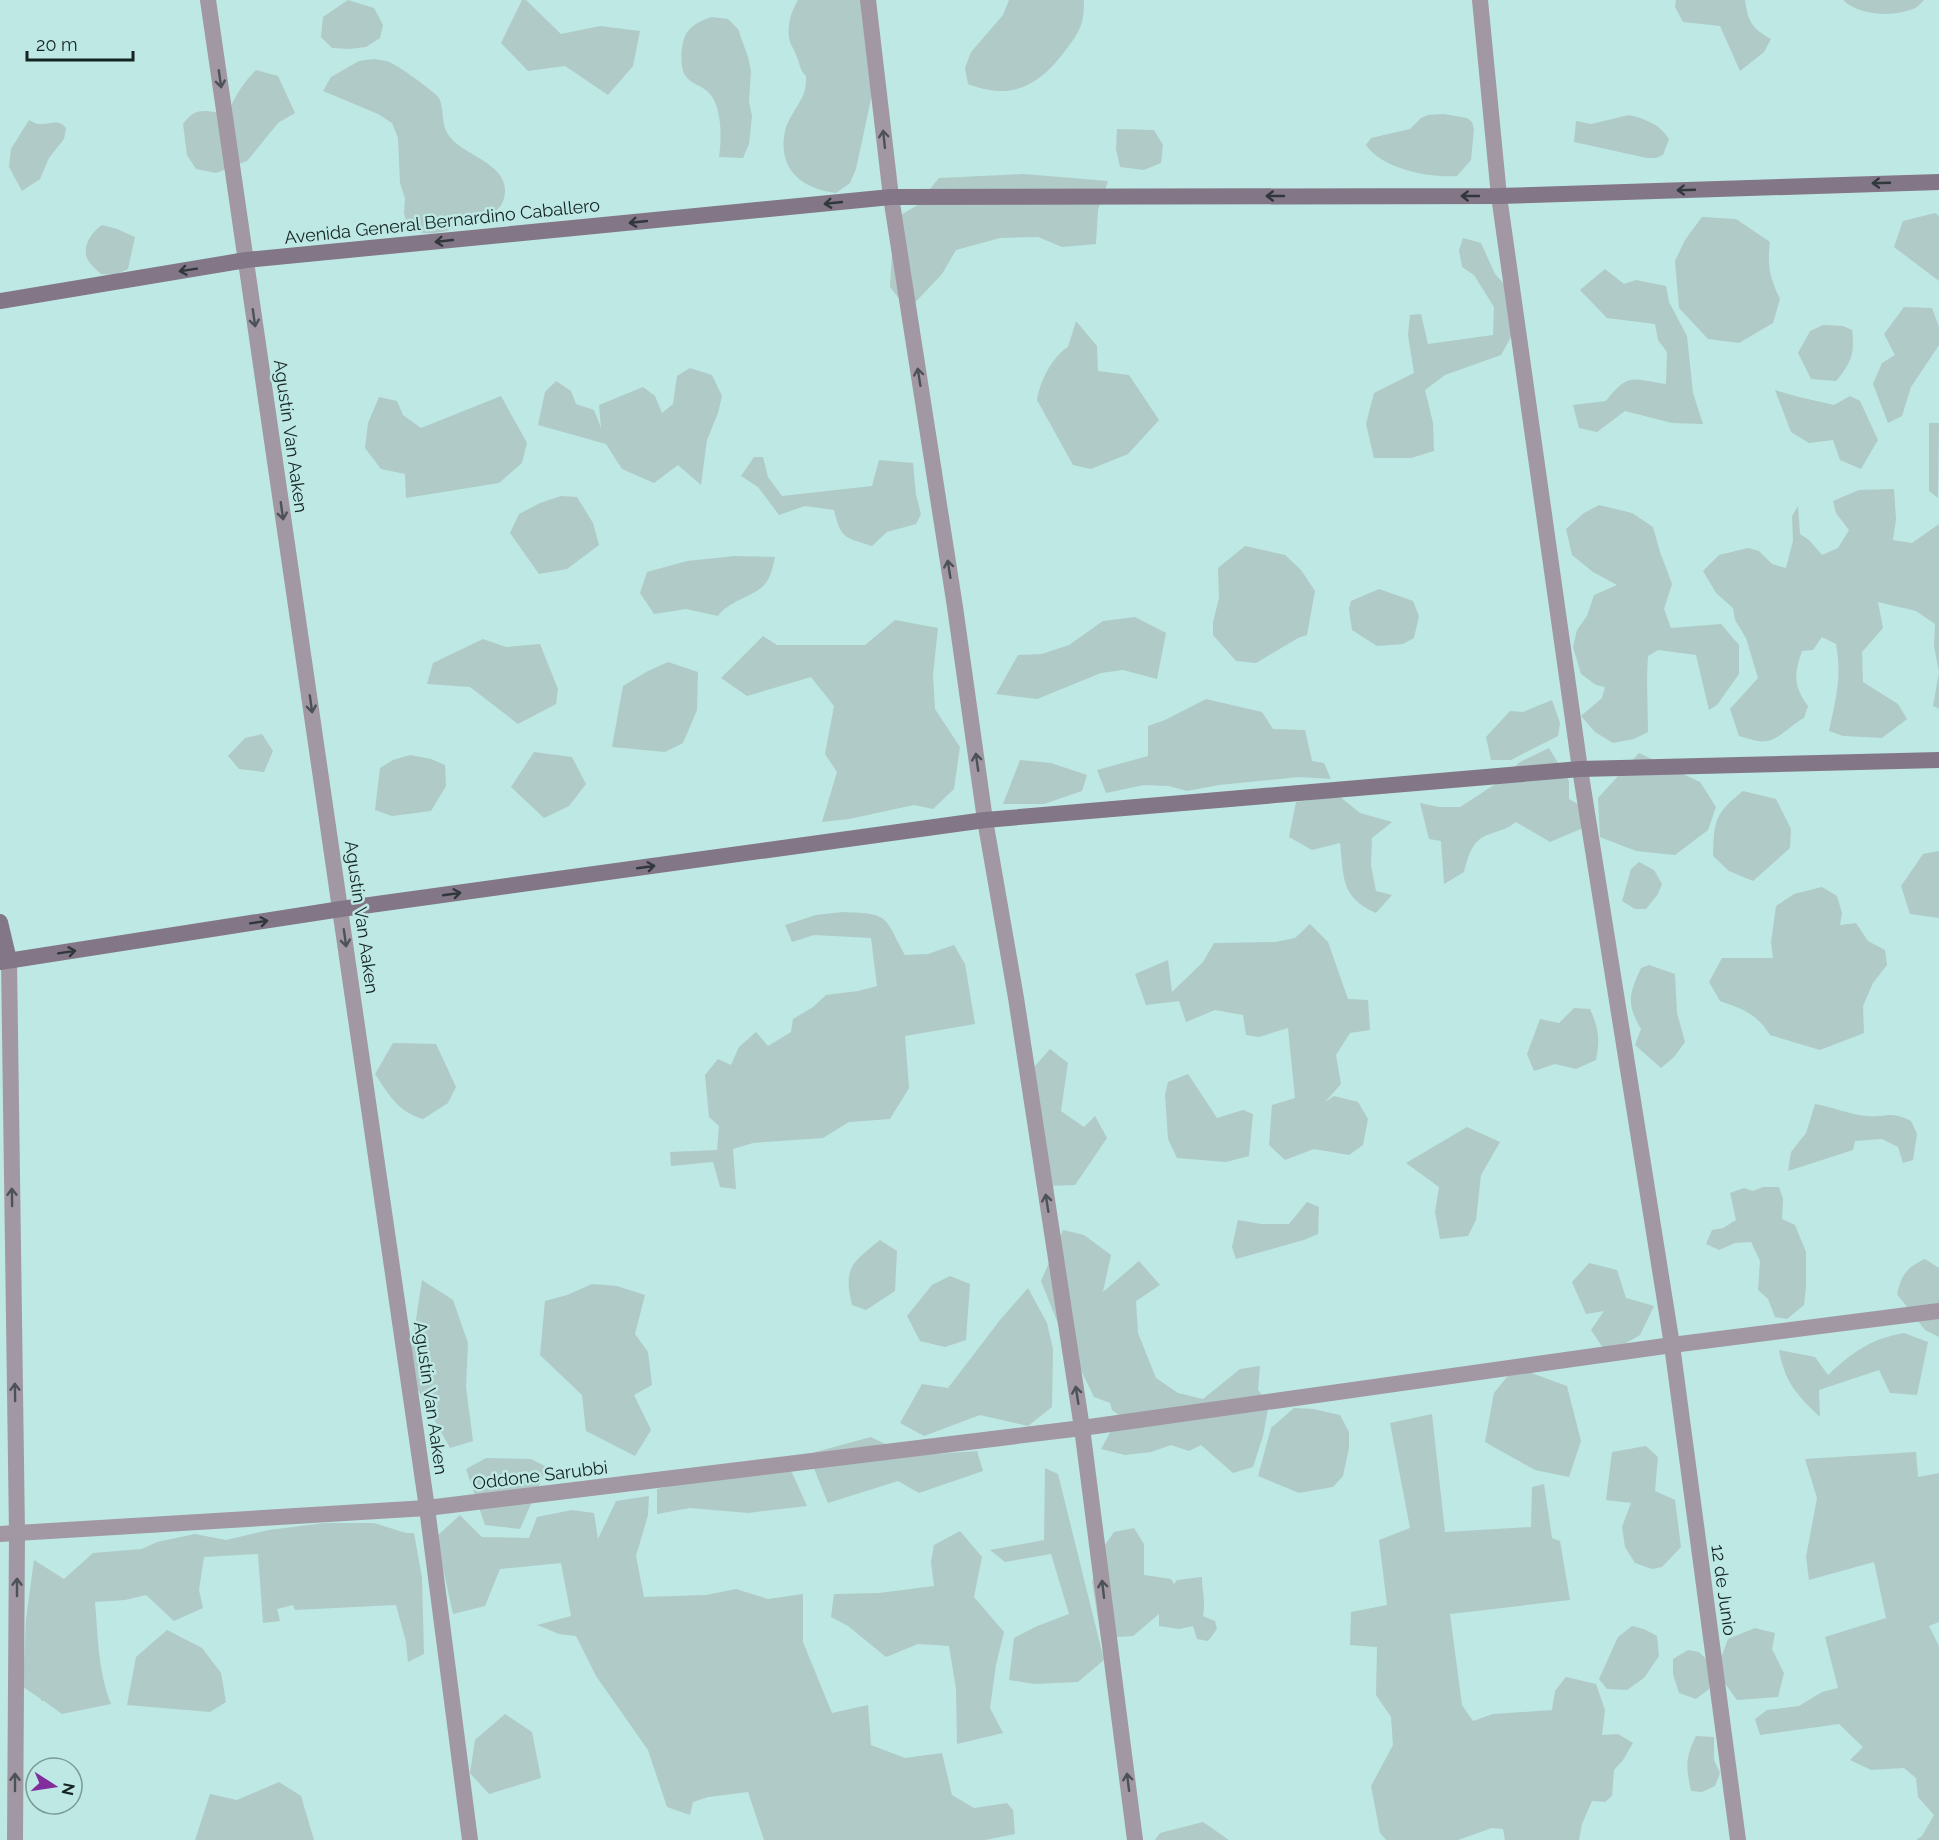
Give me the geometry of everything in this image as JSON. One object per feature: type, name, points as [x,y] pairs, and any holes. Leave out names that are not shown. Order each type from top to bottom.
[{"type":"main road","name":"Avenida General Bernardino Caballero","points":[[0,301],[246,260],[891,197],[1498,196],[1939,182]]},
{"type":"main road","points":[[0,922],[4,961],[341,909],[985,820],[1580,769],[1939,760]]},
{"type":"street","name":"Agustín Van Aaken","points":[[208,0],[427,1508],[470,1840]]},
{"type":"street","points":[[868,0],[891,197],[985,820],[1016,998],[1082,1428],[1135,1840]]},
{"type":"street","name":"12 de Junio","points":[[1479,0],[1498,196],[1580,769],[1672,1345],[1738,1840]]},
{"type":"street","points":[[4,961],[8,1533],[15,1840]]},
{"type":"street","name":"Oddone Sarubbi","points":[[8,1533],[427,1508],[1082,1428],[1672,1345],[1939,1311]]},
{"type":"shaded area","points":[[348,0],[374,8],[383,25],[380,38],[366,47],[332,48],[321,37],[323,17]]},
{"type":"shaded area","points":[[522,0],[526,0],[561,34],[600,26],[640,31],[633,66],[608,95],[565,66],[528,71],[501,43]]},
{"type":"shaded area","points":[[798,0],[867,0],[873,90],[856,169],[850,183],[836,193],[824,191],[803,182],[795,175],[785,156],[785,131],[806,84],[806,76],[789,36],[790,20]]},
{"type":"shaded area","points":[[1009,0],[1084,0],[1080,27],[1055,63],[1045,73],[1023,87],[998,91],[968,84],[965,68],[971,52],[1003,15]]},
{"type":"shaded area","points":[[1676,0],[1745,0],[1752,23],[1771,39],[1764,52],[1740,71],[1720,26],[1683,22],[1675,7]]},
{"type":"shaded area","points":[[1843,0],[1924,0],[1917,7],[1905,12],[1876,14],[1858,9]]},
{"type":"shaded area","points":[[712,17],[728,19],[738,29],[748,57],[751,71],[749,102],[752,116],[749,144],[743,158],[719,157],[721,142],[717,107],[707,91],[687,78],[683,71],[682,52],[686,35],[696,24]]},
{"type":"shaded area","points":[[374,59],[387,61],[398,67],[439,98],[445,128],[450,137],[495,169],[501,177],[505,187],[504,198],[499,208],[491,214],[453,229],[425,233],[408,229],[404,213],[405,198],[400,183],[398,138],[392,123],[378,114],[323,91],[331,77],[359,61]]},
{"type":"shaded area","points":[[256,70],[278,76],[295,113],[278,123],[247,161],[216,173],[196,169],[187,155],[183,124],[198,112],[228,113],[240,90]]},
{"type":"shaded area","points":[[1444,114],[1467,118],[1472,122],[1474,129],[1471,160],[1457,176],[1420,173],[1394,166],[1373,153],[1366,145],[1371,138],[1410,129],[1421,118],[1428,115]]},
{"type":"shaded area","points":[[1629,115],[1641,118],[1661,129],[1669,139],[1663,155],[1647,158],[1574,142],[1576,121],[1591,124]]},
{"type":"shaded area","points":[[29,120],[39,124],[57,123],[66,128],[64,139],[49,158],[40,179],[22,191],[9,167],[11,149]]},
{"type":"shaded area","points":[[1117,129],[1154,130],[1163,145],[1161,163],[1144,170],[1120,167],[1116,149]]},
{"type":"shaded area","points":[[1024,174],[1108,181],[1098,210],[1096,244],[1062,247],[1038,237],[1000,238],[956,250],[942,274],[908,310],[890,287],[894,219],[916,206],[939,178]]},
{"type":"shaded area","points":[[1935,213],[1939,216],[1939,281],[1894,247],[1903,221]]},
{"type":"shaded area","points":[[1702,217],[1736,219],[1770,242],[1770,272],[1780,299],[1773,323],[1739,343],[1708,339],[1679,308],[1675,261],[1685,240]]},
{"type":"shaded area","points":[[102,225],[135,237],[128,269],[115,275],[101,274],[90,263],[86,255],[86,246],[90,238]]},
{"type":"shaded area","points":[[1463,238],[1481,243],[1495,274],[1512,293],[1517,326],[1501,355],[1445,375],[1425,390],[1433,423],[1434,451],[1411,458],[1374,458],[1366,424],[1374,393],[1414,373],[1408,335],[1410,315],[1421,314],[1428,344],[1493,335],[1494,307],[1474,275],[1462,267],[1459,250]]},
{"type":"shaded area","points":[[1605,269],[1624,284],[1636,280],[1666,286],[1669,302],[1687,336],[1693,393],[1703,424],[1672,423],[1625,411],[1597,432],[1579,428],[1573,405],[1606,401],[1627,381],[1639,380],[1666,384],[1667,352],[1658,340],[1655,324],[1607,318],[1580,290]]},
{"type":"shaded area","points":[[1904,307],[1932,308],[1939,327],[1939,345],[1911,387],[1902,416],[1888,423],[1873,384],[1882,363],[1895,355],[1884,334]]},
{"type":"shaded area","points":[[1076,321],[1097,346],[1098,371],[1129,375],[1159,420],[1128,454],[1091,469],[1073,465],[1037,400],[1048,370],[1062,351],[1068,347]]},
{"type":"shaded area","points":[[1823,325],[1843,326],[1852,330],[1851,358],[1836,381],[1811,379],[1798,353],[1810,331]]},
{"type":"shaded area","points":[[690,368],[712,375],[722,396],[707,440],[701,485],[678,465],[654,483],[622,469],[606,444],[538,425],[545,392],[556,381],[571,391],[576,404],[594,410],[601,428],[599,405],[643,387],[655,396],[662,413],[673,404],[677,376]]},
{"type":"shaded area","points":[[1775,390],[1834,405],[1850,396],[1860,401],[1878,440],[1861,469],[1840,460],[1833,440],[1809,443],[1791,432]]},
{"type":"shaded area","points":[[501,396],[527,443],[522,463],[499,483],[406,498],[405,474],[381,469],[365,448],[368,423],[379,397],[397,401],[403,415],[421,428]]},
{"type":"shaded area","points":[[1929,423],[1939,423],[1938,498],[1929,491]]},
{"type":"shaded area","points":[[754,457],[763,457],[768,477],[782,496],[872,486],[879,460],[913,463],[916,495],[921,514],[916,524],[887,532],[872,546],[855,541],[842,532],[834,510],[805,506],[779,515],[758,487],[741,476]]},
{"type":"shaded area","points":[[1894,489],[1896,519],[1893,540],[1912,543],[1939,524],[1939,672],[1934,646],[1935,624],[1916,611],[1878,602],[1883,628],[1862,652],[1863,682],[1898,704],[1907,719],[1882,738],[1843,736],[1829,731],[1837,688],[1838,656],[1836,644],[1822,637],[1813,650],[1802,651],[1797,667],[1797,686],[1808,706],[1804,718],[1777,737],[1767,741],[1739,736],[1730,709],[1758,678],[1746,638],[1735,620],[1733,608],[1716,593],[1703,571],[1719,555],[1748,548],[1759,551],[1772,564],[1786,568],[1793,541],[1792,516],[1798,506],[1800,534],[1809,540],[1822,555],[1838,548],[1849,530],[1836,513],[1833,501],[1859,490]]},
{"type":"shaded area","points":[[561,496],[577,497],[593,523],[599,545],[567,569],[539,574],[510,533],[519,514],[540,503]]},
{"type":"shaded area","points":[[1599,505],[1632,513],[1653,527],[1672,584],[1664,609],[1671,628],[1721,624],[1739,645],[1739,674],[1717,705],[1709,710],[1696,655],[1658,650],[1648,656],[1648,732],[1634,739],[1613,743],[1595,732],[1581,716],[1602,698],[1605,687],[1596,685],[1581,674],[1573,647],[1577,630],[1587,616],[1594,595],[1617,585],[1593,572],[1572,555],[1566,529],[1584,513]]},
{"type":"shaded area","points":[[1245,546],[1285,555],[1301,570],[1315,591],[1307,635],[1256,663],[1236,661],[1213,635],[1213,622],[1219,598],[1218,568]]},
{"type":"shaded area","points":[[735,556],[775,557],[765,584],[729,606],[718,616],[686,609],[654,614],[640,593],[647,572],[687,561]]},
{"type":"shaded area","points":[[1379,589],[1413,601],[1419,616],[1414,638],[1403,644],[1377,646],[1352,630],[1349,609],[1351,601]]},
{"type":"shaded area","points":[[1135,617],[1166,633],[1157,679],[1123,670],[1101,673],[1037,699],[996,694],[1018,655],[1042,654],[1069,645],[1103,621]]},
{"type":"shaded area","points":[[895,620],[938,628],[933,675],[935,709],[960,747],[954,789],[933,809],[914,805],[849,819],[822,822],[837,772],[825,754],[834,706],[811,677],[747,696],[721,678],[763,636],[777,645],[865,645]]},
{"type":"shaded area","points":[[483,639],[506,647],[540,644],[558,689],[556,704],[518,724],[470,687],[427,684],[433,663]]},
{"type":"shaded area","points":[[668,662],[698,672],[697,710],[683,743],[665,752],[612,747],[623,686]]},
{"type":"shaded area","points":[[1939,672],[1939,709],[1933,706]]},
{"type":"shaded area","points":[[1206,699],[1262,712],[1273,729],[1305,730],[1312,761],[1324,763],[1331,779],[1299,777],[1219,785],[1187,791],[1169,786],[1144,785],[1106,793],[1097,770],[1148,756],[1148,726]]},
{"type":"shaded area","points":[[1552,700],[1560,723],[1558,736],[1511,760],[1491,760],[1486,737],[1510,711],[1523,712]]},
{"type":"shaded area","points":[[262,734],[273,751],[264,772],[239,769],[228,756],[245,738]]},
{"type":"shaded area","points":[[1549,748],[1569,781],[1569,799],[1578,804],[1583,828],[1550,842],[1516,822],[1479,840],[1472,849],[1464,872],[1444,884],[1441,841],[1429,839],[1420,803],[1439,807],[1460,807],[1494,785],[1520,762]]},
{"type":"shaded area","points":[[534,752],[572,757],[586,784],[569,806],[544,818],[511,787]]},
{"type":"shaded area","points":[[1639,753],[1700,782],[1716,807],[1708,830],[1675,855],[1636,851],[1600,837],[1598,798]]},
{"type":"shaded area","points":[[410,755],[431,759],[445,765],[446,786],[431,811],[392,816],[375,810],[380,768],[393,760]]},
{"type":"shaded area","points":[[1020,760],[1051,763],[1087,775],[1082,791],[1044,804],[1003,804]]},
{"type":"shaded area","points":[[1743,791],[1776,799],[1791,829],[1790,848],[1753,881],[1729,871],[1713,856],[1714,834],[1718,818],[1727,805]]},
{"type":"shaded area","points":[[1339,796],[1360,813],[1392,822],[1372,838],[1371,865],[1376,891],[1392,895],[1376,913],[1364,907],[1350,893],[1344,876],[1340,843],[1312,850],[1289,837],[1296,802]]},
{"type":"shaded area","points":[[1939,851],[1939,918],[1910,914],[1901,886],[1923,854]]},
{"type":"shaded area","points":[[1639,862],[1654,870],[1662,884],[1658,894],[1646,909],[1635,909],[1622,901],[1631,869]]},
{"type":"shaded area","points":[[1822,887],[1837,896],[1842,913],[1840,925],[1856,923],[1868,941],[1885,950],[1887,965],[1873,983],[1863,1006],[1864,1033],[1820,1050],[1770,1035],[1749,1013],[1720,1001],[1709,982],[1722,958],[1773,958],[1771,942],[1776,906],[1794,894]]},
{"type":"shaded area","points":[[843,912],[870,914],[884,920],[905,955],[928,954],[954,945],[965,964],[975,1024],[905,1036],[909,1088],[890,1119],[849,1122],[823,1138],[753,1143],[733,1149],[736,1189],[720,1187],[713,1162],[671,1166],[670,1152],[717,1150],[719,1126],[709,1117],[705,1075],[718,1059],[731,1065],[739,1047],[756,1032],[768,1046],[791,1032],[793,1019],[813,1007],[826,995],[877,986],[871,938],[814,935],[792,942],[785,925],[816,915]]},
{"type":"shaded area","points":[[1310,924],[1328,942],[1348,999],[1368,1000],[1370,1030],[1350,1033],[1336,1055],[1341,1084],[1325,1102],[1334,1096],[1358,1102],[1368,1119],[1363,1145],[1349,1155],[1314,1149],[1285,1160],[1269,1145],[1272,1105],[1295,1098],[1288,1028],[1259,1037],[1246,1035],[1243,1015],[1215,1010],[1186,1022],[1179,1001],[1146,1005],[1135,974],[1168,960],[1172,992],[1203,962],[1214,943],[1275,942],[1295,938]]},
{"type":"shaded area","points":[[1649,965],[1675,974],[1677,1013],[1685,1042],[1674,1057],[1661,1068],[1635,1045],[1641,1029],[1631,1005],[1632,992],[1641,968]]},
{"type":"shaded area","points":[[1574,1008],[1590,1009],[1593,1016],[1598,1034],[1596,1060],[1576,1069],[1555,1064],[1534,1071],[1527,1054],[1540,1019],[1559,1023]]},
{"type":"shaded area","points":[[393,1043],[436,1044],[456,1087],[448,1103],[423,1119],[400,1107],[375,1074]]},
{"type":"shaded area","points":[[1050,1049],[1068,1063],[1061,1111],[1084,1127],[1095,1116],[1107,1138],[1075,1185],[1047,1186],[1028,1074]]},
{"type":"shaded area","points":[[1188,1074],[1217,1118],[1243,1110],[1253,1114],[1249,1156],[1226,1162],[1177,1158],[1168,1139],[1165,1095],[1168,1082]]},
{"type":"shaded area","points":[[1815,1104],[1859,1115],[1893,1115],[1911,1121],[1917,1134],[1913,1160],[1903,1163],[1898,1147],[1882,1139],[1855,1141],[1853,1150],[1788,1171],[1791,1152],[1806,1133]]},
{"type":"shaded area","points":[[1467,1127],[1500,1142],[1481,1175],[1476,1220],[1468,1236],[1440,1239],[1435,1212],[1439,1187],[1406,1163]]},
{"type":"shaded area","points":[[1763,1187],[1779,1187],[1783,1199],[1782,1219],[1795,1225],[1806,1252],[1804,1305],[1787,1319],[1775,1317],[1768,1299],[1758,1290],[1760,1261],[1751,1242],[1735,1243],[1719,1250],[1706,1244],[1712,1230],[1723,1228],[1736,1220],[1730,1193],[1744,1188],[1753,1191]]},
{"type":"shaded area","points":[[1307,1202],[1319,1207],[1318,1234],[1236,1259],[1232,1247],[1238,1220],[1261,1224],[1289,1224]]},
{"type":"shaded area","points":[[1063,1230],[1084,1235],[1111,1255],[1103,1292],[1139,1261],[1160,1285],[1136,1301],[1138,1333],[1156,1378],[1178,1393],[1203,1399],[1240,1369],[1260,1366],[1258,1390],[1269,1403],[1263,1436],[1253,1467],[1233,1473],[1201,1445],[1189,1451],[1171,1445],[1151,1452],[1125,1455],[1101,1449],[1111,1431],[1123,1418],[1112,1410],[1110,1403],[1094,1397],[1057,1321],[1041,1281]]},
{"type":"shaded area","points":[[880,1240],[897,1251],[895,1291],[866,1310],[852,1305],[849,1292],[850,1274],[856,1261]]},
{"type":"shaded area","points":[[1925,1259],[1939,1268],[1939,1337],[1925,1330],[1897,1294],[1906,1272],[1913,1265]]},
{"type":"shaded area","points":[[1589,1263],[1617,1270],[1626,1298],[1654,1306],[1640,1335],[1607,1354],[1591,1330],[1604,1311],[1586,1314],[1572,1282]]},
{"type":"shaded area","points":[[950,1276],[970,1284],[966,1340],[945,1347],[920,1341],[907,1316],[932,1285]]},
{"type":"shaded area","points":[[422,1280],[453,1300],[468,1343],[466,1387],[473,1441],[450,1448],[408,1372]]},
{"type":"shaded area","points":[[592,1284],[617,1286],[645,1295],[635,1334],[648,1352],[652,1385],[634,1395],[651,1430],[635,1456],[586,1431],[582,1395],[540,1355],[545,1301],[567,1295]]},
{"type":"shaded area","points":[[1028,1288],[1047,1323],[1053,1349],[1052,1407],[1028,1426],[980,1415],[924,1436],[900,1423],[922,1384],[948,1388],[1000,1320]]},
{"type":"shaded area","points":[[1904,1333],[1928,1342],[1917,1395],[1890,1393],[1879,1370],[1819,1390],[1820,1417],[1793,1388],[1779,1350],[1815,1357],[1828,1375],[1872,1343]]},
{"type":"shaded area","points":[[1515,1367],[1567,1386],[1581,1441],[1569,1477],[1535,1470],[1485,1442],[1494,1393]]},
{"type":"shaded area","points":[[1294,1408],[1313,1409],[1340,1415],[1349,1432],[1349,1448],[1343,1476],[1333,1487],[1299,1493],[1258,1476],[1271,1428]]},
{"type":"shaded area","points":[[1432,1414],[1445,1532],[1531,1527],[1532,1487],[1544,1484],[1552,1538],[1560,1541],[1570,1600],[1450,1614],[1462,1705],[1473,1721],[1493,1714],[1552,1710],[1555,1691],[1566,1677],[1596,1684],[1605,1710],[1602,1735],[1618,1734],[1633,1743],[1614,1770],[1612,1796],[1605,1802],[1592,1801],[1582,1824],[1579,1840],[1505,1840],[1503,1829],[1492,1828],[1458,1840],[1386,1840],[1380,1833],[1371,1786],[1393,1745],[1391,1717],[1376,1695],[1377,1647],[1350,1645],[1351,1612],[1387,1605],[1379,1540],[1410,1528],[1390,1423]]},
{"type":"shaded area","points":[[871,1437],[909,1456],[977,1451],[983,1471],[919,1493],[898,1481],[828,1503],[808,1454]]},
{"type":"shaded area","points":[[1646,1446],[1658,1457],[1655,1491],[1675,1500],[1681,1547],[1662,1567],[1652,1569],[1635,1563],[1625,1547],[1622,1527],[1631,1503],[1606,1500],[1612,1452]]},
{"type":"shaded area","points":[[1916,1452],[1918,1477],[1939,1473],[1939,1622],[1929,1626],[1939,1646],[1939,1840],[1916,1840],[1922,1836],[1934,1815],[1918,1797],[1916,1778],[1904,1768],[1871,1770],[1850,1760],[1863,1747],[1839,1724],[1760,1735],[1755,1719],[1767,1710],[1799,1706],[1822,1692],[1838,1688],[1825,1637],[1886,1618],[1874,1562],[1809,1580],[1806,1557],[1817,1498],[1805,1459]]},
{"type":"shaded area","points":[[785,1457],[807,1506],[748,1513],[690,1508],[657,1514],[657,1489]]},
{"type":"shaded area","points":[[486,1458],[531,1459],[547,1467],[520,1529],[485,1525],[466,1469]]},
{"type":"shaded area","points":[[1045,1468],[1058,1474],[1104,1660],[1078,1682],[1034,1684],[1009,1680],[1014,1638],[1069,1614],[1051,1554],[1005,1562],[990,1550],[1044,1540]]},
{"type":"shaded area","points":[[649,1496],[648,1515],[636,1556],[644,1597],[706,1595],[736,1589],[768,1599],[803,1594],[803,1642],[832,1713],[868,1705],[871,1745],[905,1758],[942,1753],[952,1795],[974,1808],[1007,1803],[1013,1810],[1015,1834],[985,1840],[764,1840],[748,1792],[708,1797],[693,1802],[690,1815],[667,1807],[648,1750],[596,1676],[576,1636],[559,1634],[537,1625],[571,1616],[561,1563],[500,1569],[485,1606],[453,1614],[436,1537],[460,1515],[482,1537],[529,1538],[537,1517],[572,1510],[594,1513],[598,1539],[616,1501]]},
{"type":"shaded area","points":[[324,1523],[374,1523],[406,1533],[414,1533],[422,1578],[424,1654],[408,1662],[406,1642],[396,1605],[295,1610],[293,1605],[277,1609],[280,1621],[263,1623],[258,1554],[204,1557],[199,1590],[203,1608],[174,1621],[146,1595],[125,1600],[95,1602],[101,1667],[111,1704],[62,1714],[23,1687],[26,1619],[34,1560],[64,1579],[93,1553],[142,1549],[157,1542],[195,1534],[226,1540],[269,1530]]},
{"type":"shaded area","points":[[1134,1528],[1144,1544],[1144,1575],[1171,1579],[1174,1584],[1177,1580],[1202,1577],[1203,1616],[1215,1621],[1217,1629],[1208,1641],[1197,1639],[1193,1626],[1179,1629],[1159,1626],[1159,1614],[1133,1636],[1101,1638],[1092,1582],[1102,1549],[1114,1532]]},
{"type":"shaded area","points":[[960,1531],[982,1557],[974,1597],[1004,1632],[996,1665],[990,1708],[1003,1733],[957,1744],[956,1689],[949,1646],[918,1644],[886,1657],[848,1626],[831,1617],[834,1594],[879,1593],[934,1586],[931,1562],[934,1545]]},
{"type":"shaded area","points":[[1632,1626],[1657,1636],[1659,1656],[1644,1678],[1627,1690],[1607,1689],[1599,1679],[1618,1637]]},
{"type":"shaded area","points":[[1755,1628],[1775,1633],[1772,1649],[1784,1673],[1778,1697],[1737,1700],[1716,1671],[1728,1639]]},
{"type":"shaded area","points":[[167,1630],[202,1648],[221,1673],[226,1702],[210,1712],[127,1705],[136,1657]]},
{"type":"shaded area","points":[[1688,1650],[1699,1652],[1710,1663],[1709,1689],[1696,1699],[1679,1693],[1673,1674],[1673,1659]]},
{"type":"shaded area","points":[[505,1714],[532,1732],[541,1778],[489,1794],[470,1773],[475,1740]]},
{"type":"shaded area","points":[[1696,1736],[1714,1737],[1714,1760],[1720,1773],[1715,1786],[1702,1792],[1691,1791],[1688,1775],[1688,1757]]},
{"type":"shaded area","points":[[279,1782],[301,1796],[314,1840],[195,1840],[210,1794],[237,1800]]},
{"type":"shaded area","points":[[1203,1822],[1229,1840],[1155,1840],[1160,1833]]}]
